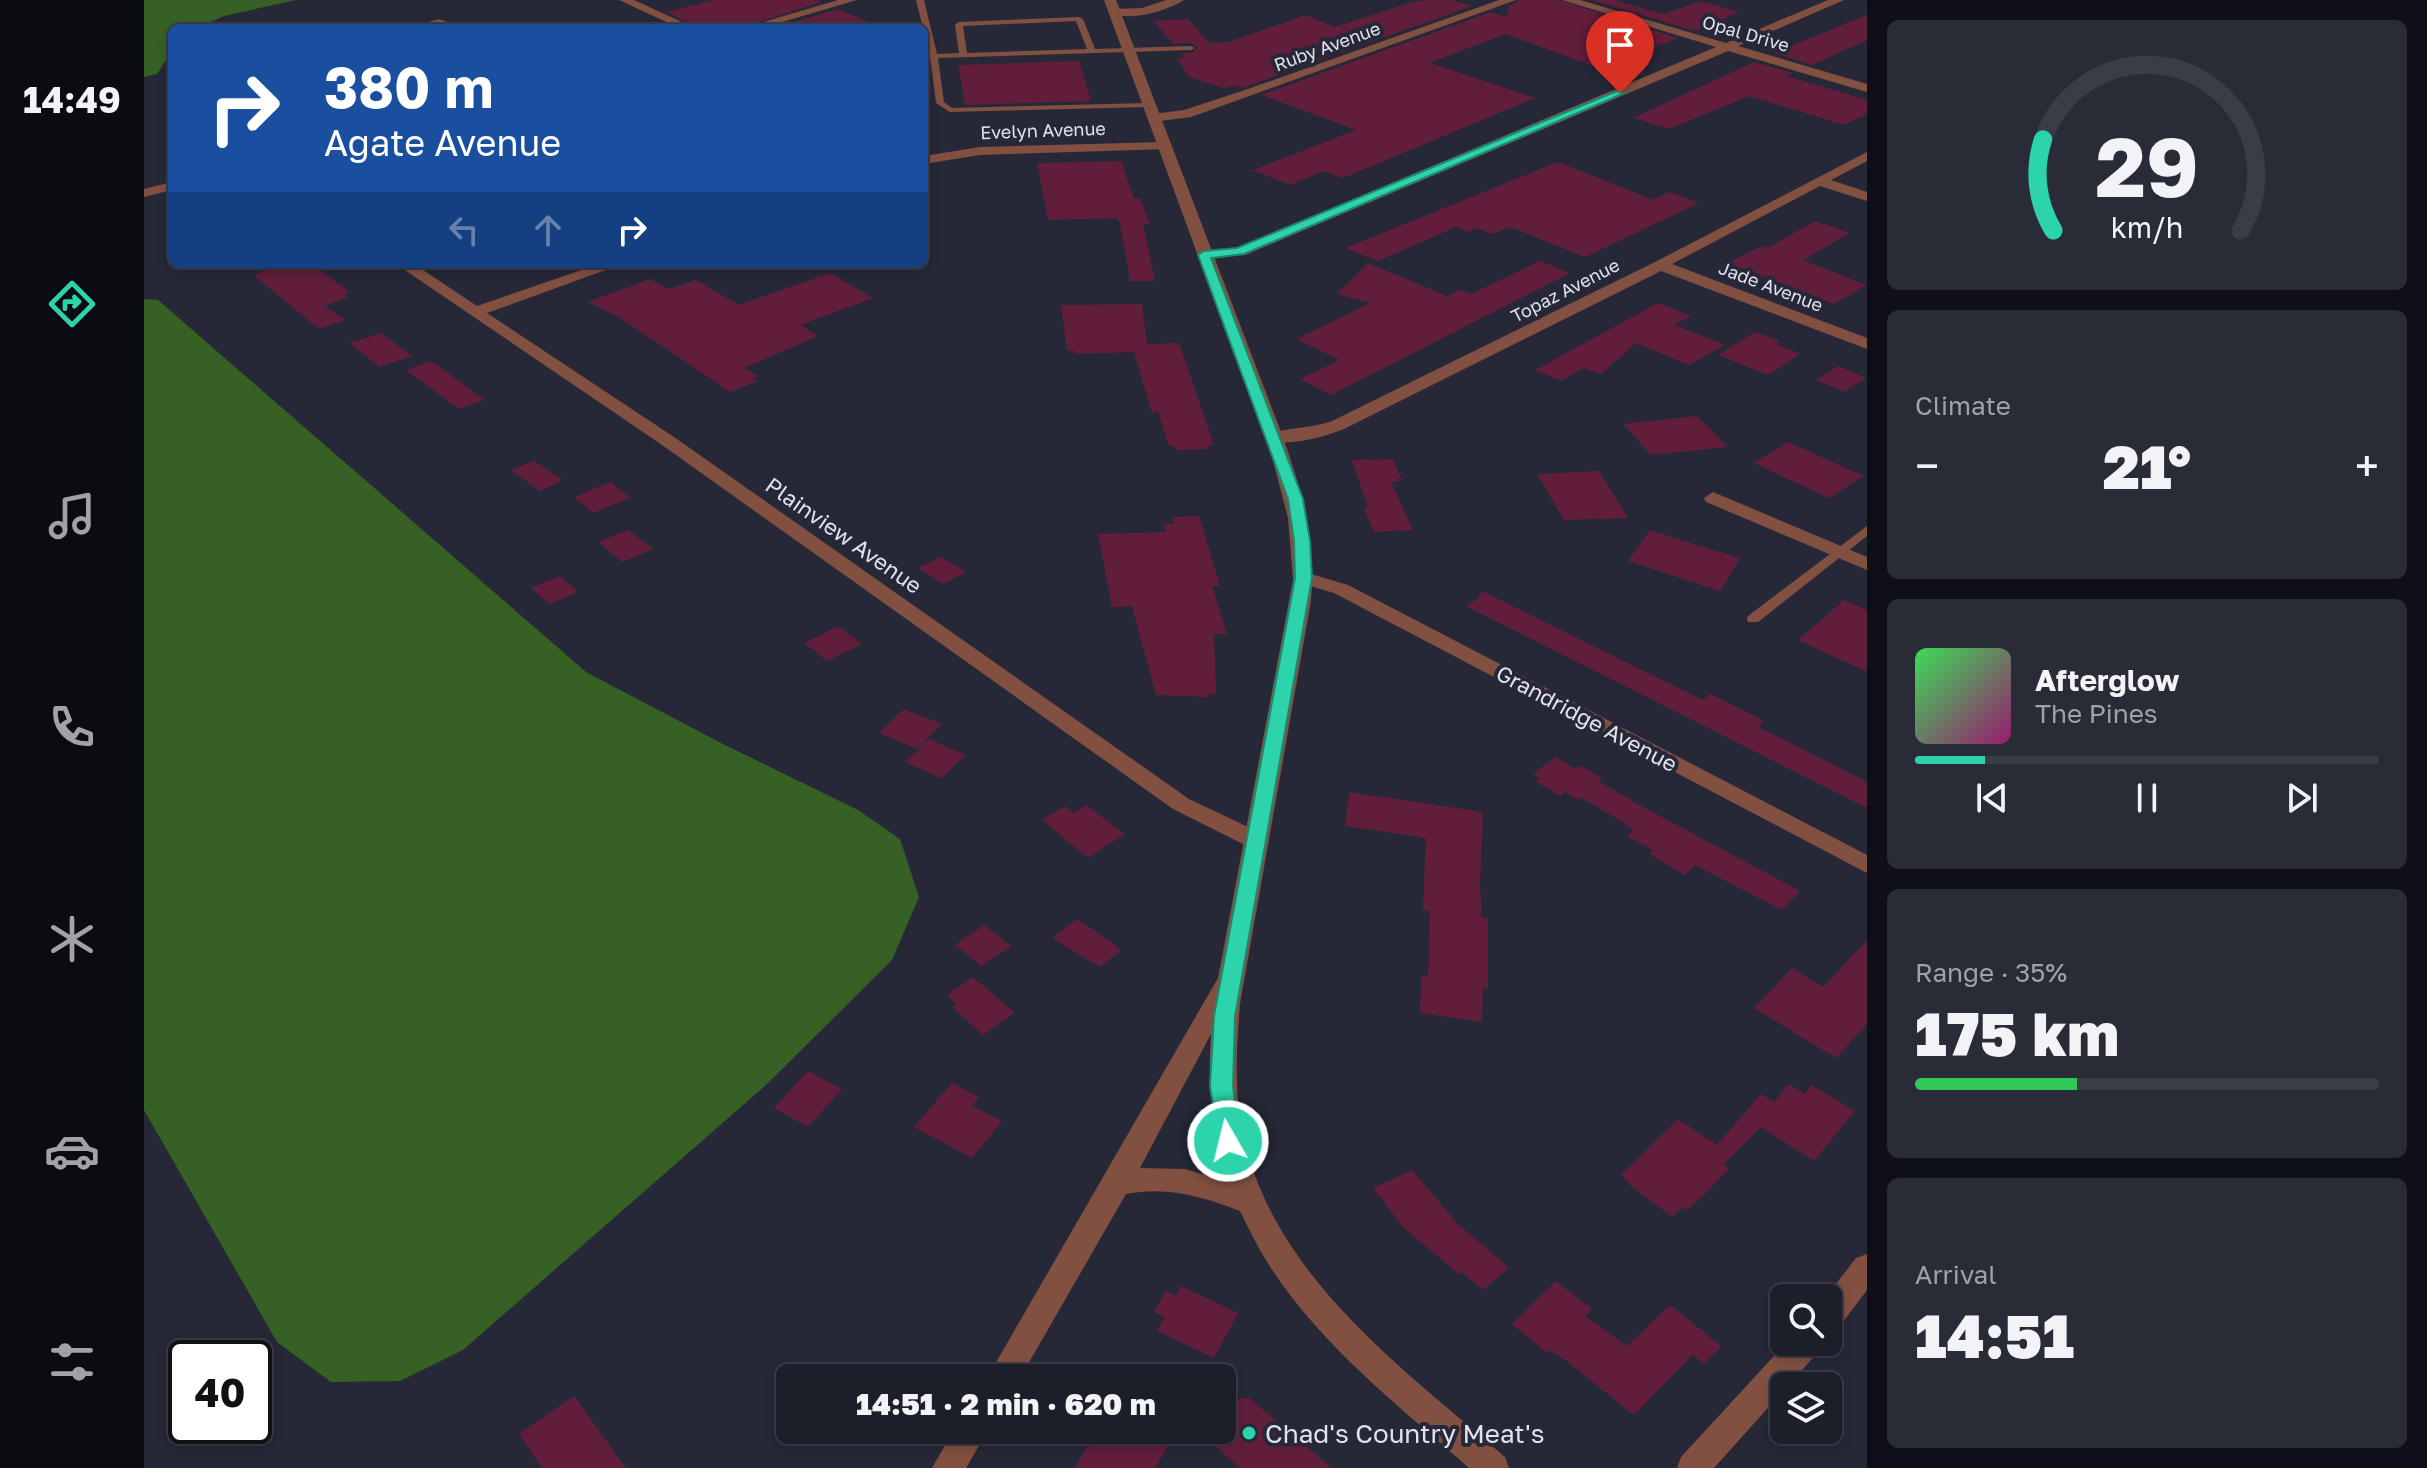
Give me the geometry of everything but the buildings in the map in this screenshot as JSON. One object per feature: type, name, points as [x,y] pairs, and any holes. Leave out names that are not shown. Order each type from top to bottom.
[{"type":"street","points":[[625,0],[680,24]]},
{"type":"street","points":[[764,24],[851,0]]},
{"type":"street","points":[[1178,0],[1143,11],[1112,6],[1295,499],[1304,578],[1232,971],[1222,1057],[1224,1117],[1232,1153],[1250,1202],[1280,1258],[1308,1293],[1397,1381],[1493,1468]]},
{"type":"street","name":"Ruby Avenue","points":[[1151,111],[1186,114],[1510,0]]},
{"type":"street","name":"Opal Drive","points":[[1568,0],[1867,88]]},
{"type":"street","points":[[1204,255],[1226,254],[1252,247],[1838,0]]},
{"type":"street","name":"Evelyn Avenue","points":[[928,159],[980,151],[1164,146]]},
{"type":"street","name":"Topaz Avenue","points":[[1274,437],[1318,433],[1338,425],[1660,265],[1867,156]]},
{"type":"street","points":[[1819,181],[1867,197]]},
{"type":"street","points":[[144,193],[168,187]]},
{"type":"street","name":"Jade Avenue","points":[[1660,265],[1867,344]]},
{"type":"street","name":"Plainview Avenue","points":[[410,268],[694,459],[1181,804],[1257,841]]},
{"type":"street","points":[[474,312],[602,268]]},
{"type":"street","points":[[1713,498],[1867,564]]},
{"type":"street","name":"Grandridge Avenue","points":[[1304,578],[1341,589],[1867,865]]},
{"type":"street","points":[[1011,1364],[1117,1184],[1232,971]]},
{"type":"street","points":[[1117,1184],[1140,1178],[1173,1177],[1250,1202]]},
{"type":"street","points":[[1842,1299],[1867,1267]]},
{"type":"street","points":[[1693,1468],[1794,1356]]},
{"type":"street","points":[[948,1468],[963,1444]]},
{"type":"lane","points":[[920,0],[926,24]]},
{"type":"lane","points":[[963,55],[961,24],[1079,19],[1092,51]]},
{"type":"lane","points":[[427,24],[439,21],[448,24]]},
{"type":"lane","points":[[928,32],[940,103],[950,110],[1151,111]]},
{"type":"lane","points":[[934,56],[1191,48]]},
{"type":"lane","points":[[1753,619],[1867,530]]},
{"type":"green space","points":[[144,0],[296,0],[224,16],[207,24],[168,24],[168,57],[157,74],[144,77]]},
{"type":"green space","points":[[144,299],[158,300],[586,672],[858,810],[900,839],[919,897],[892,960],[767,1084],[463,1350],[400,1381],[331,1382],[277,1342],[144,1110]]},
{"type":"place","name":"Chad's Country Meat's","points":[[1249,1433]]},
{"type":"route","points":[[1228,1141],[1222,1086],[1225,1016],[1304,578],[1295,499],[1204,255],[1240,252],[1620,93]]}]
